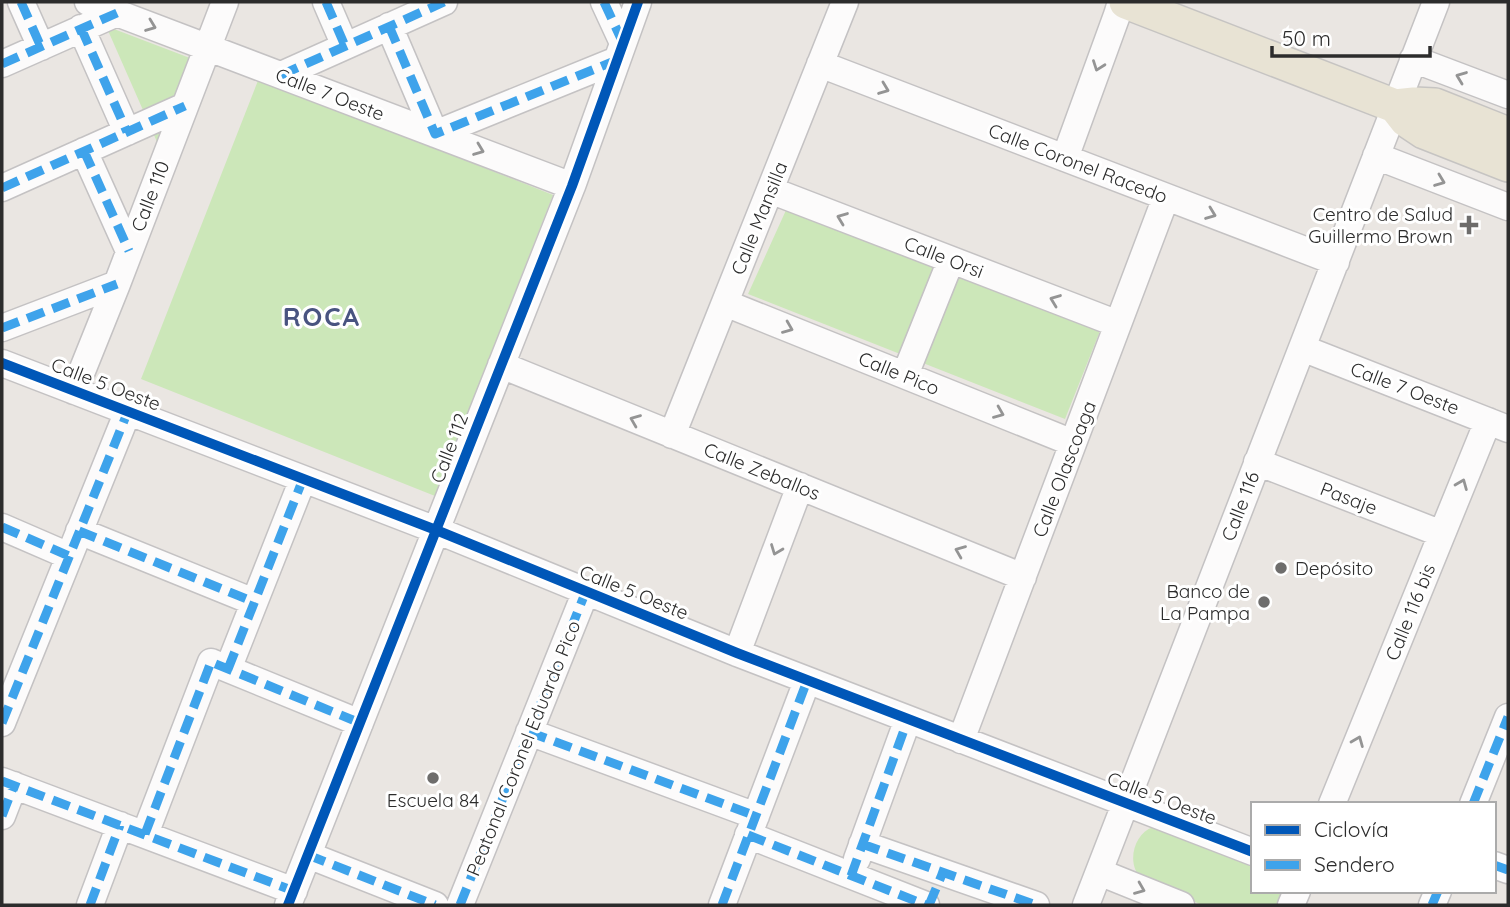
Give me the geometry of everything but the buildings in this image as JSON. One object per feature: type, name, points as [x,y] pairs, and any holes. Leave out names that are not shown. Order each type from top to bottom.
[{"type":"main road","points":[[1123,2],[1395,106],[1435,105],[1508,134]]},
{"type":"main road","points":[[1395,106],[1406,120],[1424,132],[1508,165]]},
{"type":"street","points":[[22,2],[41,47]]},
{"type":"street","name":"Calle 7 Oeste","points":[[88,2],[572,186]]},
{"type":"street","name":"Calle 110","points":[[74,391],[225,2]]},
{"type":"street","points":[[326,2],[345,46]]},
{"type":"street","points":[[281,75],[444,2]]},
{"type":"street","points":[[389,26],[435,134],[620,52],[604,2]]},
{"type":"street","name":"Calle 112","points":[[291,898],[572,186],[638,2]]},
{"type":"street","name":"Calle Mansilla","points":[[672,435],[845,2]]},
{"type":"street","points":[[1065,158],[1123,2]]},
{"type":"street","points":[[1436,2],[1413,59],[1508,95]]},
{"type":"street","points":[[2,64],[117,13]]},
{"type":"street","points":[[81,29],[127,132]]},
{"type":"street","name":"Calle 116","points":[[1086,905],[1413,59]]},
{"type":"street","name":"Calle Coronel Racedo","points":[[820,64],[1336,262]]},
{"type":"street","points":[[2,188],[185,106]]},
{"type":"street","points":[[84,151],[129,251]]},
{"type":"street","points":[[1376,156],[1508,207]]},
{"type":"street","name":"Calle Orsi","points":[[770,190],[1118,324]]},
{"type":"street","name":"Calle Olascoaga","points":[[961,740],[1166,197]]},
{"type":"street","points":[[905,375],[951,260]]},
{"type":"street","points":[[2,328],[117,284]]},
{"type":"street","name":"Calle Pico","points":[[725,303],[1073,443]]},
{"type":"street","name":"Calle 7 Oeste","points":[[1302,348],[1498,425]]},
{"type":"street","name":"Calle 5 Oeste","points":[[2,363],[436,530],[807,681],[1251,851]]},
{"type":"street","name":"Calle Zeballos","points":[[500,365],[1023,577]]},
{"type":"street","points":[[2,723],[128,411]]},
{"type":"street","name":"Calle 116 bis","points":[[1333,802],[1442,534],[1498,425]]},
{"type":"street","name":"Pasaje","points":[[1256,462],[1442,534]]},
{"type":"street","points":[[145,834],[219,666],[254,603],[303,479]]},
{"type":"street","points":[[737,653],[800,486]]},
{"type":"street","points":[[2,527],[69,556]]},
{"type":"street","points":[[79,531],[254,603]]},
{"type":"street","name":"Peatonal Coronel Eduardo Pico","points":[[460,905],[586,591]]},
{"type":"street","points":[[219,666],[360,723]]},
{"type":"street","points":[[722,905],[807,681]]},
{"type":"street","points":[[1474,802],[1508,717]]},
{"type":"street","points":[[850,876],[908,719]]},
{"type":"street","points":[[529,732],[752,826],[850,876],[928,905],[943,872]]},
{"type":"street","points":[[2,816],[8,783],[145,834],[291,898]]},
{"type":"street","points":[[90,905],[120,825]]},
{"type":"street","points":[[862,844],[1036,905]]},
{"type":"street","points":[[308,855],[435,905]]},
{"type":"street","points":[[1099,872],[1181,905]]},
{"type":"green space","points":[[106,26],[203,63],[161,151]]},
{"type":"green space","points":[[259,78],[553,195],[435,496],[141,379]]},
{"type":"green space","points":[[787,208],[1100,331],[1065,419],[748,294]]},
{"type":"green space","points":[[1153,827],[1251,859],[1251,893],[1284,893],[1279,905],[1202,905],[1142,879],[1134,866],[1133,858],[1137,843],[1146,831]]},
{"type":"marked path","points":[[21,2],[41,47]]},
{"type":"marked path","points":[[326,2],[345,46]]},
{"type":"marked path","points":[[281,75],[444,2]]},
{"type":"marked path","points":[[604,2],[623,43]]},
{"type":"marked path","points":[[2,64],[117,13]]},
{"type":"marked path","points":[[389,26],[435,134],[617,60]]},
{"type":"marked path","points":[[81,28],[127,132]]},
{"type":"marked path","points":[[2,188],[185,106]]},
{"type":"marked path","points":[[84,151],[129,251]]},
{"type":"marked path","points":[[2,328],[117,284]]},
{"type":"marked path","points":[[2,723],[128,411]]},
{"type":"marked path","points":[[228,669],[303,479]]},
{"type":"marked path","points":[[2,527],[69,556]]},
{"type":"marked path","points":[[79,531],[254,602]]},
{"type":"marked path","points":[[460,905],[586,591]]},
{"type":"marked path","points":[[145,834],[211,662],[360,723]]},
{"type":"marked path","points":[[722,905],[807,681]]},
{"type":"marked path","points":[[1474,802],[1508,717]]},
{"type":"marked path","points":[[851,876],[908,719]]},
{"type":"marked path","points":[[529,732],[756,816]]},
{"type":"marked path","points":[[2,781],[294,891]]},
{"type":"marked path","points":[[2,816],[14,785]]},
{"type":"marked path","points":[[90,905],[120,825]]},
{"type":"marked path","points":[[748,835],[926,905]]},
{"type":"marked path","points":[[862,844],[1036,905]]},
{"type":"marked path","points":[[308,855],[435,905]]},
{"type":"marked path","points":[[1496,866],[1508,870]]},
{"type":"marked path","points":[[929,905],[943,872]]},
{"type":"marked path","points":[[1432,905],[1437,893]]},
{"type":"cycle path","points":[[288,905],[572,186],[638,2]]},
{"type":"cycle path","points":[[2,363],[436,530],[737,653],[1251,851]]},
{"type":"place","name":"Centro de Salud Guillermo Brown","points":[[1469,225]]},
{"type":"place","name":"Depósito","points":[[1281,568]]},
{"type":"place","name":"Banco de La Pampa","points":[[1264,602]]},
{"type":"place","name":"Escuela 84","points":[[433,778]]},
{"type":"district","name":"ROCA","points":[[322,317]]}]
